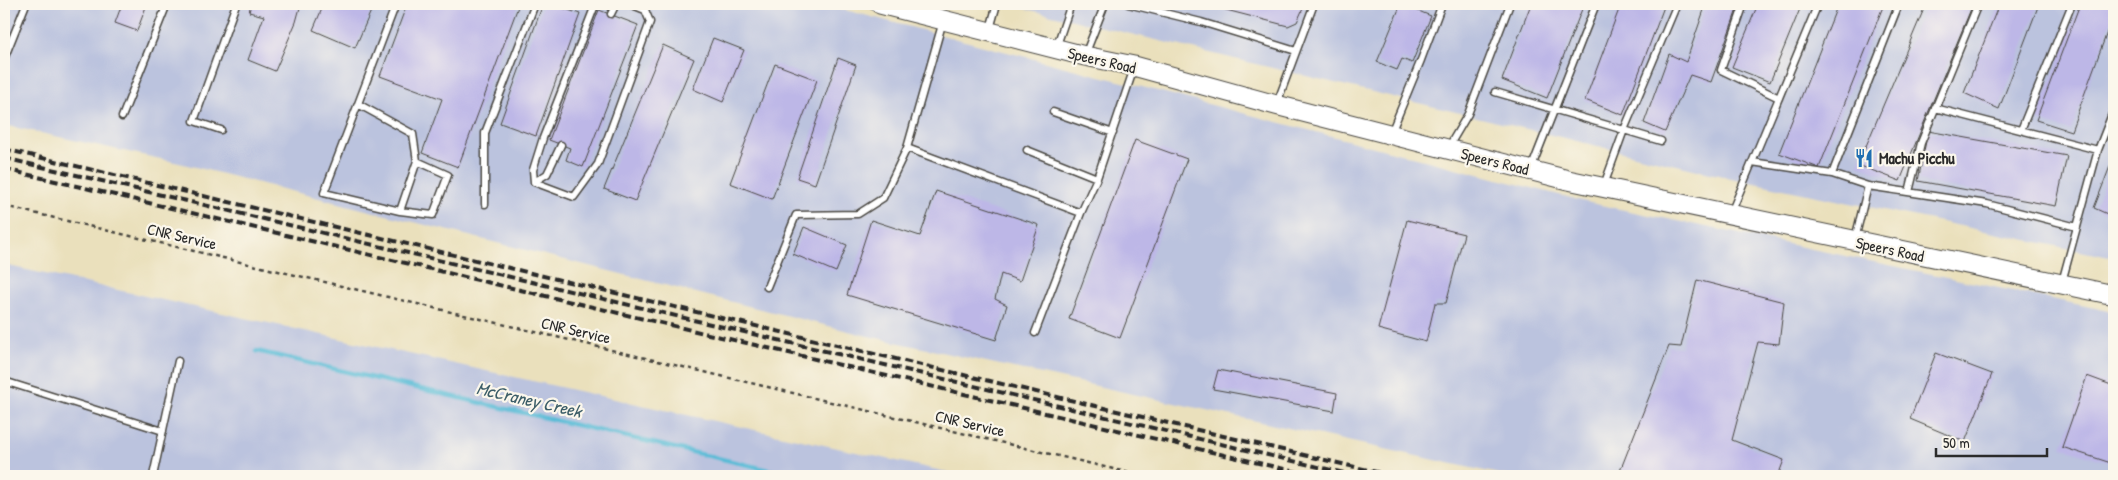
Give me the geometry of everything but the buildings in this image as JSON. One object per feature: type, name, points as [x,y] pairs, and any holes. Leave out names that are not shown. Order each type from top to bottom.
[{"type":"main road","name":"Speers Road","points":[[880,4],[934,15],[1055,49],[1134,66],[1276,105],[1531,170],[1854,241],[2114,295]]},
{"type":"lane","points":[[4,59],[26,4]]},
{"type":"lane","points":[[122,117],[167,4]]},
{"type":"lane","points":[[222,130],[194,120],[236,4]]},
{"type":"lane","points":[[396,4],[324,193],[400,211],[433,214],[448,175],[417,161]]},
{"type":"lane","points":[[485,204],[485,133],[535,4]]},
{"type":"lane","points":[[534,182],[533,170],[543,138],[594,8],[598,4]]},
{"type":"lane","points":[[611,14],[616,4]]},
{"type":"lane","points":[[534,182],[574,197],[598,164],[650,22],[646,7],[630,4]]},
{"type":"lane","points":[[990,32],[998,4]]},
{"type":"lane","points":[[1055,49],[1071,4]]},
{"type":"lane","points":[[1085,56],[1105,4]]},
{"type":"lane","points":[[1128,4],[1201,22],[1296,51]]},
{"type":"lane","points":[[1276,105],[1314,4]]},
{"type":"lane","points":[[1390,134],[1442,4]]},
{"type":"lane","points":[[1447,149],[1468,114],[1510,4]]},
{"type":"lane","points":[[1531,170],[1596,4]]},
{"type":"lane","points":[[1604,187],[1624,130],[1677,4]]},
{"type":"lane","points":[[1744,4],[1720,70],[1779,98]]},
{"type":"lane","points":[[1730,214],[1818,4]]},
{"type":"lane","points":[[1832,174],[1898,4]]},
{"type":"lane","points":[[1909,192],[1921,143],[1978,4]]},
{"type":"lane","points":[[2021,130],[2072,4]]},
{"type":"lane","points":[[767,287],[796,215],[858,214],[883,198],[907,148],[934,15]]},
{"type":"lane","points":[[1035,333],[1081,213],[1097,178],[1134,66]]},
{"type":"lane","points":[[1495,92],[1661,141]]},
{"type":"lane","points":[[358,104],[414,134],[417,161],[400,211]]},
{"type":"lane","points":[[1935,108],[2098,150]]},
{"type":"lane","points":[[2061,284],[2098,150],[2114,108]]},
{"type":"lane","points":[[1053,112],[1113,133]]},
{"type":"lane","points":[[534,182],[547,174],[561,145]]},
{"type":"lane","points":[[907,148],[1081,213]]},
{"type":"lane","points":[[1028,150],[1097,178]]},
{"type":"lane","points":[[1752,162],[1832,174],[1868,186],[1987,204],[2077,227]]},
{"type":"lane","points":[[1854,241],[1868,186]]},
{"type":"lane","points":[[153,476],[178,361]]},
{"type":"lane","points":[[4,381],[163,431]]},
{"type":"path","name":"CNR Service","points":[[4,206],[1143,476]]},
{"type":"shaded area","points":[[4,4],[822,4],[1586,202],[2114,312],[2114,476],[1508,476],[868,336],[179,163],[4,125]]},
{"type":"shaded area","points":[[1006,4],[2114,4],[2114,258],[1735,179]]},
{"type":"shaded area","points":[[4,265],[965,476],[4,476]]},
{"type":"waterway","name":"McCraney Creek","points":[[257,351],[795,476]]},
{"type":"railway","points":[[4,149],[1393,476]]},
{"type":"railway","points":[[4,158],[1357,476]]},
{"type":"railway","points":[[4,169],[1314,476]]},
{"type":"place","name":"Machu Picchu","points":[[1864,158]]}]
